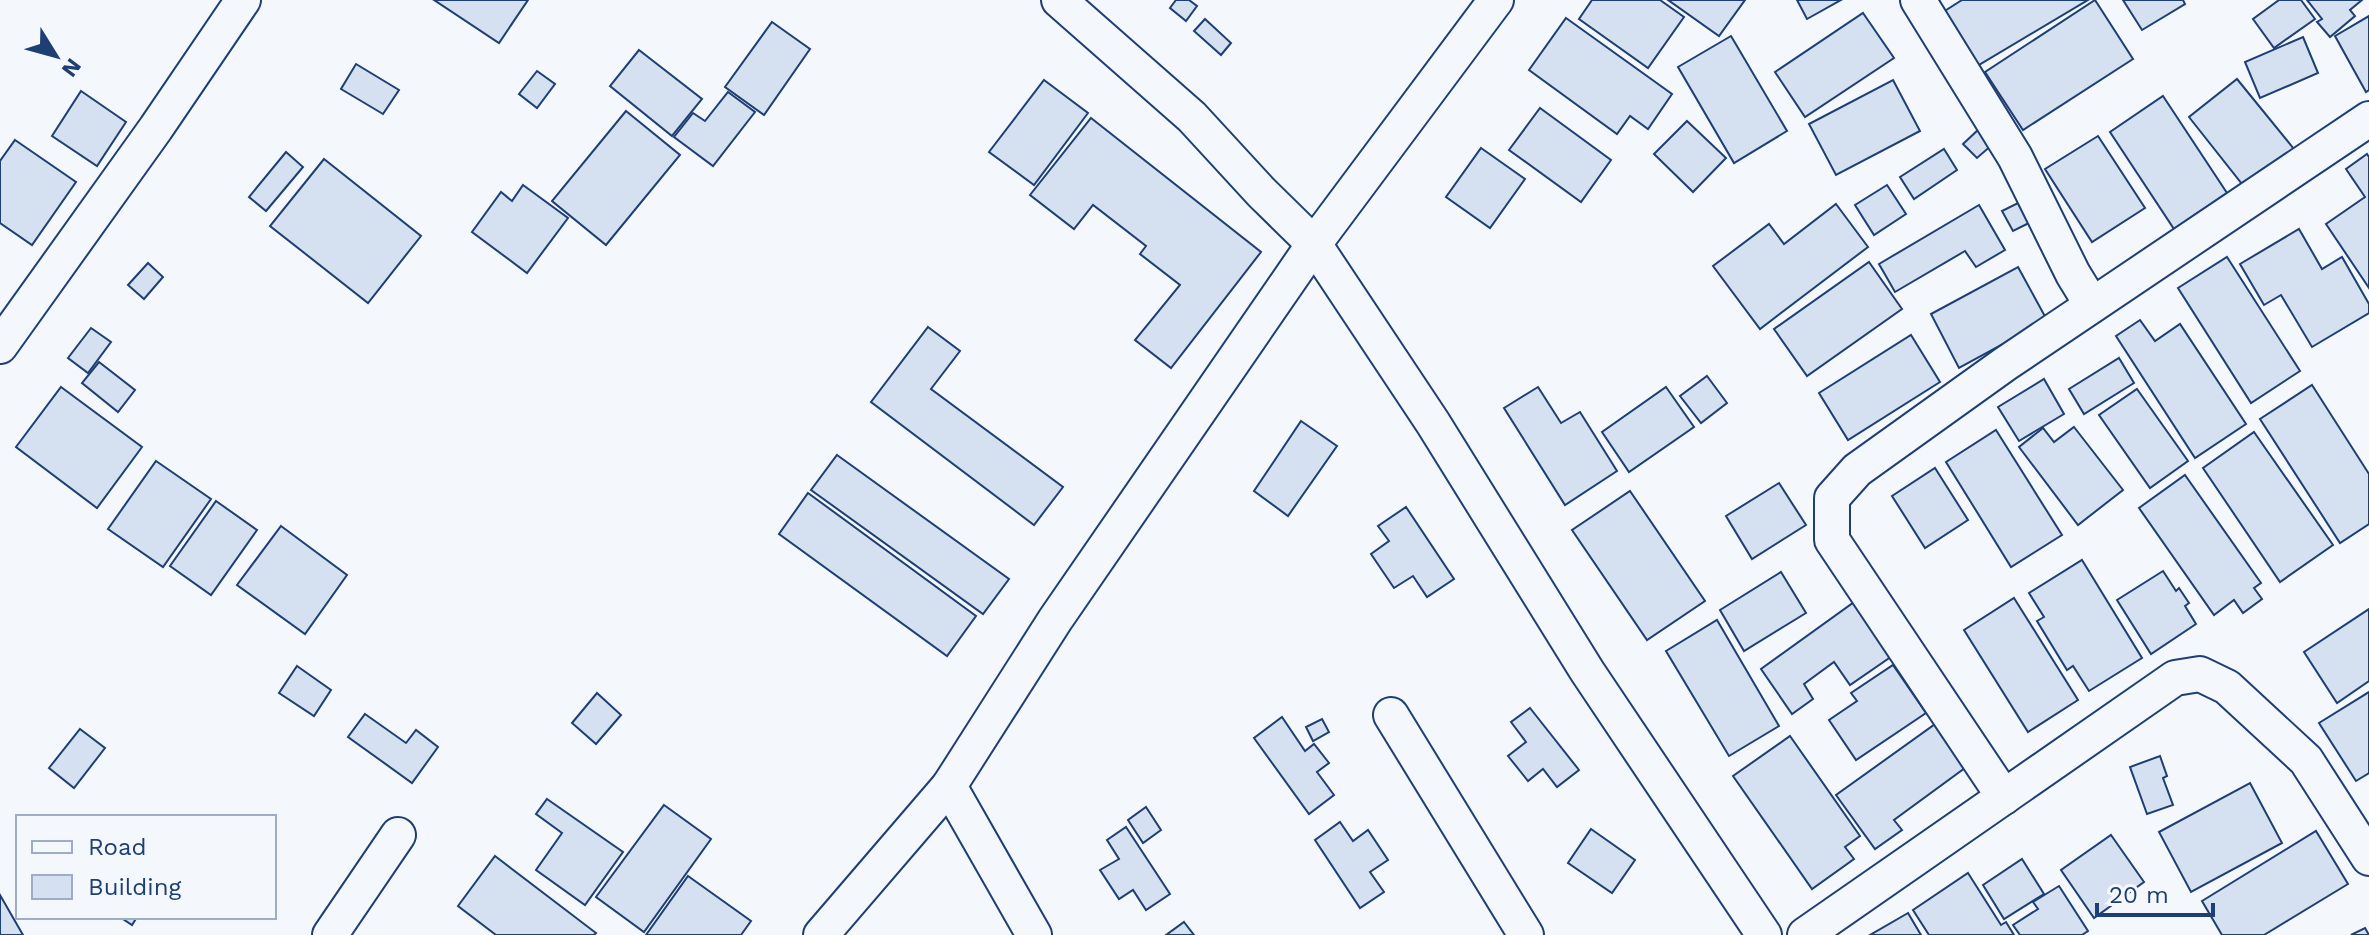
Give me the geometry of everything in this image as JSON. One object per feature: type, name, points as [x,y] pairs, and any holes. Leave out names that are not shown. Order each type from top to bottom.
[{"type":"street","points":[[0,346],[243,0]]},
{"type":"street","points":[[1059,0],[1192,117],[1314,244],[1433,423],[1587,671],[1764,935]]},
{"type":"street","points":[[821,935],[949,786],[1055,620],[1314,244],[1496,0]]},
{"type":"street","points":[[1918,0],[2015,157],[2073,274],[2092,305]]},
{"type":"street","points":[[2004,797],[1832,540],[1832,498],[1857,470],[2005,364],[2369,119]]},
{"type":"street","points":[[1805,935],[2175,678],[2200,674],[2227,687],[2306,760],[2369,858]]},
{"type":"street","points":[[1391,715],[1526,935]]},
{"type":"street","points":[[949,786],[1034,935]]},
{"type":"street","points":[[330,935],[398,835]]},
{"type":"building","points":[[434,0],[528,0],[499,43]]},
{"type":"building","points":[[1176,0],[1189,0],[1197,6],[1186,21],[1170,8]]},
{"type":"building","points":[[1592,0],[1660,0],[1684,17],[1648,68],[1579,19]]},
{"type":"building","points":[[1668,0],[1745,0],[1719,36]]},
{"type":"building","points":[[1797,0],[1841,0],[1807,19]]},
{"type":"building","points":[[1962,0],[2088,0],[1972,69],[1940,14]]},
{"type":"building","points":[[2095,0],[2133,59],[2023,130],[1985,72]]},
{"type":"building","points":[[2123,0],[2183,0],[2185,4],[2142,30]]},
{"type":"building","points":[[2279,0],[2301,0],[2315,19],[2274,48],[2253,19]]},
{"type":"building","points":[[2307,0],[2362,0],[2350,10],[2355,16],[2330,37],[2317,22],[2322,19]]},
{"type":"building","points":[[1863,13],[1894,58],[1805,117],[1775,72]]},
{"type":"building","points":[[2369,16],[2369,90],[2366,92],[2335,36]]},
{"type":"building","points":[[1566,18],[1672,94],[1648,129],[1630,116],[1617,134],[1529,70]]},
{"type":"building","points":[[1205,19],[1231,43],[1221,55],[1194,31]]},
{"type":"building","points":[[772,22],[810,49],[764,115],[725,87]]},
{"type":"building","points":[[1731,36],[1787,131],[1734,163],[1678,67]]},
{"type":"building","points":[[2303,37],[2318,73],[2260,98],[2245,62]]},
{"type":"building","points":[[639,50],[702,99],[672,136],[610,86]]},
{"type":"building","points":[[356,64],[399,90],[383,114],[341,89]]},
{"type":"building","points":[[537,71],[555,84],[537,108],[519,94]]},
{"type":"building","points":[[2237,79],[2294,149],[2246,189],[2189,117]]},
{"type":"building","points":[[1044,80],[1088,113],[1034,185],[989,152]]},
{"type":"building","points":[[1893,80],[1920,131],[1836,175],[1809,124]]},
{"type":"building","points":[[81,91],[126,122],[97,166],[52,136]]},
{"type":"building","points":[[728,92],[755,112],[713,166],[674,137],[693,113],[705,121]]},
{"type":"building","points":[[2163,96],[2227,193],[2174,229],[2110,132]]},
{"type":"building","points":[[1540,108],[1611,160],[1581,202],[1509,150]]},
{"type":"building","points":[[626,111],[680,155],[606,245],[552,201]]},
{"type":"building","points":[[1091,118],[1261,252],[1171,368],[1135,340],[1180,285],[1140,254],[1146,246],[1093,205],[1074,229],[1030,195]]},
{"type":"building","points":[[1687,121],[1726,158],[1693,192],[1654,154]]},
{"type":"building","points":[[1979,129],[1993,144],[1977,158],[1963,144]]},
{"type":"building","points":[[2098,136],[2145,208],[2092,242],[2045,169]]},
{"type":"building","points":[[15,140],[76,182],[32,245],[0,223],[0,161]]},
{"type":"building","points":[[1481,148],[1525,179],[1490,228],[1446,197]]},
{"type":"building","points":[[1944,149],[1957,170],[1914,199],[1900,177]]},
{"type":"building","points":[[286,152],[303,167],[266,211],[249,197]]},
{"type":"building","points":[[2367,154],[2369,288],[2326,224],[2365,197],[2346,169]]},
{"type":"building","points":[[324,159],[421,236],[368,303],[270,226]]},
{"type":"building","points":[[523,185],[568,218],[527,273],[472,232],[501,192],[512,201]]},
{"type":"building","points":[[1887,185],[1906,214],[1874,235],[1855,205]]},
{"type":"building","points":[[2018,203],[2029,223],[2013,231],[2002,211]]},
{"type":"building","points":[[1836,204],[1868,247],[1760,329],[1713,266],[1769,224],[1784,244]]},
{"type":"building","points":[[1979,205],[2005,250],[1976,267],[1965,251],[1895,292],[1879,264]]},
{"type":"building","points":[[2299,229],[2322,269],[2342,257],[2369,304],[2369,313],[2312,347],[2281,295],[2264,305],[2240,264]]},
{"type":"building","points":[[2227,257],[2300,371],[2251,403],[2178,288]]},
{"type":"building","points":[[1869,262],[1902,309],[1807,376],[1774,329]]},
{"type":"building","points":[[148,263],[163,277],[144,299],[128,285]]},
{"type":"building","points":[[2018,267],[2047,320],[1959,368],[1931,314]]},
{"type":"building","points":[[2140,320],[2155,341],[2180,324],[2246,424],[2195,458],[2116,336]]},
{"type":"building","points":[[928,327],[960,351],[931,389],[1063,487],[1034,525],[871,402]]},
{"type":"building","points":[[91,328],[111,342],[88,373],[68,358]]},
{"type":"building","points":[[1911,335],[1940,382],[1848,440],[1819,393]]},
{"type":"building","points":[[2119,358],[2134,383],[2084,414],[2069,389]]},
{"type":"building","points":[[99,362],[135,390],[118,412],[82,383]]},
{"type":"building","points":[[1707,376],[1727,403],[1701,423],[1680,396]]},
{"type":"building","points":[[2044,379],[2064,414],[2019,441],[1998,407]]},
{"type":"building","points":[[2312,385],[2369,474],[2369,524],[2340,543],[2260,419]]},
{"type":"building","points":[[61,387],[142,447],[97,508],[16,447]]},
{"type":"building","points":[[1538,387],[1561,423],[1580,412],[1617,471],[1565,505],[1504,408]]},
{"type":"building","points":[[1666,387],[1694,427],[1629,472],[1602,432]]},
{"type":"building","points":[[2137,389],[2188,461],[2150,488],[2099,415]]},
{"type":"building","points":[[1301,421],[1337,446],[1288,516],[1254,491]]},
{"type":"building","points":[[2074,427],[2123,490],[2078,525],[2019,447],[2043,428],[2054,442]]},
{"type":"building","points":[[1996,430],[2062,535],[2011,567],[1946,462]]},
{"type":"building","points":[[2254,432],[2333,545],[2280,582],[2203,468]]},
{"type":"building","points":[[837,455],[1009,579],[983,614],[811,490]]},
{"type":"building","points":[[156,461],[211,499],[163,567],[108,529]]},
{"type":"building","points":[[1935,468],[1968,520],[1925,548],[1892,496]]},
{"type":"building","points":[[2185,475],[2261,583],[2254,588],[2262,599],[2243,613],[2234,600],[2214,615],[2139,508]]},
{"type":"building","points":[[1779,483],[1806,525],[1752,559],[1726,516]]},
{"type":"building","points":[[1630,491],[1705,601],[1647,640],[1572,530]]},
{"type":"building","points":[[808,493],[976,616],[947,656],[779,534]]},
{"type":"building","points":[[216,501],[257,530],[211,595],[170,566]]},
{"type":"building","points":[[1406,507],[1454,579],[1427,597],[1413,576],[1394,588],[1371,554],[1389,541],[1378,526]]},
{"type":"building","points":[[281,526],[347,575],[305,634],[237,585]]},
{"type":"building","points":[[2082,560],[2142,658],[2089,691],[2073,666],[2067,670],[2037,621],[2044,617],[2029,593]]},
{"type":"building","points":[[2163,571],[2176,591],[2179,588],[2189,603],[2185,606],[2196,624],[2151,654],[2117,600]]},
{"type":"building","points":[[1781,572],[1806,613],[1744,651],[1720,610]]},
{"type":"building","points":[[2014,598],[2078,700],[2028,732],[1964,630]]},
{"type":"building","points":[[1857,600],[1895,654],[1850,685],[1834,662],[1804,684],[1813,699],[1792,714],[1761,669]]},
{"type":"building","points":[[2369,609],[2369,681],[2337,703],[2304,652]]},
{"type":"building","points":[[1717,620],[1779,726],[1729,756],[1666,651]]},
{"type":"building","points":[[1893,665],[1926,713],[1856,760],[1829,720],[1857,701],[1851,693]]},
{"type":"building","points":[[297,666],[331,690],[314,716],[279,693]]},
{"type":"building","points":[[2369,692],[2369,773],[2356,781],[2319,723]]},
{"type":"building","points":[[597,693],[621,715],[596,744],[572,723]]},
{"type":"building","points":[[1530,708],[1579,770],[1557,787],[1543,769],[1528,781],[1508,756],[1526,742],[1511,722]]},
{"type":"building","points":[[365,714],[406,743],[416,730],[438,747],[412,783],[348,737]]},
{"type":"building","points":[[1282,717],[1305,751],[1314,744],[1329,763],[1317,772],[1334,795],[1309,814],[1254,738]]},
{"type":"building","points":[[1322,719],[1329,732],[1313,741],[1306,727]]},
{"type":"building","points":[[1938,722],[1969,765],[1894,820],[1902,830],[1875,849],[1836,795]]},
{"type":"building","points":[[80,729],[105,748],[74,788],[49,768]]},
{"type":"building","points":[[1790,736],[1860,836],[1845,847],[1854,859],[1812,889],[1733,776]]},
{"type":"building","points":[[2160,756],[2167,776],[2163,778],[2173,805],[2147,814],[2130,767]]},
{"type":"building","points":[[2250,783],[2282,843],[2191,892],[2159,832]]},
{"type":"building","points":[[547,799],[623,852],[585,905],[536,870],[562,833],[536,814]]},
{"type":"building","points":[[664,805],[711,839],[644,932],[596,897]]},
{"type":"building","points":[[1146,807],[1161,830],[1143,843],[1128,820]]},
{"type":"building","points":[[1340,822],[1353,841],[1368,830],[1388,860],[1370,872],[1384,892],[1360,908],[1315,840]]},
{"type":"building","points":[[1126,827],[1170,894],[1146,910],[1133,890],[1119,899],[1100,870],[1119,859],[1107,840]]},
{"type":"building","points":[[1591,829],[1635,860],[1612,893],[1568,863]]},
{"type":"building","points":[[2316,831],[2348,884],[2264,935],[2222,935],[2202,901]]},
{"type":"building","points":[[2111,835],[2144,882],[2094,918],[2061,870]]},
{"type":"building","points":[[495,856],[596,933],[496,935],[458,906]]},
{"type":"building","points":[[2022,859],[2044,894],[2004,919],[1983,885]]},
{"type":"building","points":[[1968,873],[2001,925],[2006,922],[2014,935],[1929,935],[1913,910]]},
{"type":"building","points":[[688,876],[751,921],[741,935],[646,935]]},
{"type":"building","points":[[2059,886],[2088,931],[2082,935],[2020,935],[2013,925],[2038,909],[2033,902]]},
{"type":"building","points":[[0,895],[23,935],[0,935]]},
{"type":"building","points":[[1908,913],[1921,935],[1870,935]]},
{"type":"building","points":[[1184,922],[1194,935],[1166,935]]},
{"type":"building","points":[[2365,928],[2369,935],[2351,935]]}]
